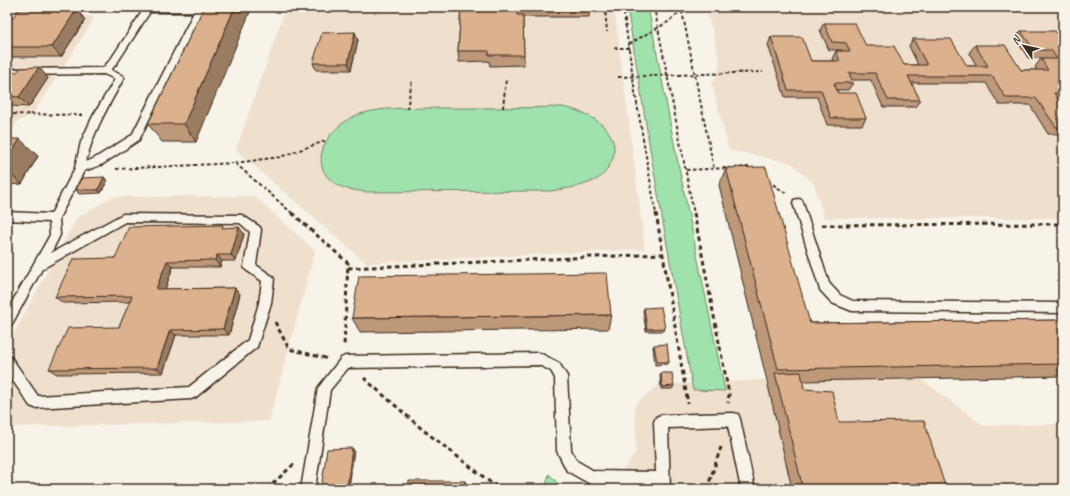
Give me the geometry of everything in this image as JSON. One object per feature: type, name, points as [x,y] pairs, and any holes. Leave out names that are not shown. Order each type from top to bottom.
[{"type":"lane","points":[[80,168],[99,161],[136,137],[199,8],[148,8],[114,61],[105,71]]},
{"type":"lane","points":[[7,72],[105,71],[120,78],[98,116],[86,142],[80,168],[54,218],[55,235],[7,322]]},
{"type":"lane","points":[[798,203],[824,286],[836,299],[852,306],[1063,308]]},
{"type":"lane","points":[[7,216],[54,218]]},
{"type":"lane","points":[[7,361],[35,402],[191,393],[253,343],[265,303],[268,279],[250,267],[256,230],[242,218],[123,218],[39,264]]},
{"type":"lane","points":[[308,489],[324,388],[345,362],[540,359],[555,367],[562,376],[564,451],[572,466],[592,478],[663,484],[661,422],[733,419],[748,489]]},
{"type":"path","points":[[605,7],[607,32]]},
{"type":"path","points":[[623,7],[662,254],[687,393],[690,421]]},
{"type":"path","points":[[654,7],[729,394]]},
{"type":"path","points":[[629,44],[668,22],[686,7]]},
{"type":"path","points":[[682,10],[693,74],[714,169]]},
{"type":"path","points":[[614,48],[630,48]]},
{"type":"path","points":[[618,77],[763,72]]},
{"type":"path","points":[[503,108],[506,79]]},
{"type":"path","points":[[407,109],[412,81]]},
{"type":"path","points":[[7,114],[98,116]]},
{"type":"path","points":[[235,163],[280,157],[325,141]]},
{"type":"path","points":[[686,170],[748,167],[754,171]]},
{"type":"path","points":[[766,179],[798,203]]},
{"type":"path","points":[[805,225],[1063,224]]},
{"type":"path","points":[[348,268],[662,254]]},
{"type":"path","points":[[345,362],[422,429],[499,489]]},
{"type":"path","points":[[267,489],[315,444]]},
{"type":"shaded area","points":[[7,7],[40,7],[25,11],[32,15],[90,16],[94,19],[32,115],[17,122],[7,137]]},
{"type":"shaded area","points":[[286,7],[614,7],[645,249],[366,263],[236,150]]},
{"type":"shaded area","points":[[706,7],[1063,7],[1063,218],[824,218],[814,184],[792,163],[729,150],[712,84],[717,75],[720,61]]},
{"type":"shaded area","points":[[254,196],[315,251],[269,421],[7,427],[7,346],[77,218],[112,197]]},
{"type":"shaded area","points":[[768,380],[922,380],[984,426],[1063,424],[1063,489],[498,489],[614,483],[636,452],[635,405],[658,385]]},
{"type":"green space","points":[[627,7],[648,7],[674,143],[725,391],[693,390],[651,155]]},
{"type":"green space","points":[[562,107],[581,112],[600,123],[612,138],[614,147],[613,158],[603,174],[593,181],[576,187],[551,191],[366,192],[346,188],[334,183],[325,174],[321,164],[325,143],[340,125],[360,114],[370,111],[400,108]]},
{"type":"green space","points":[[549,474],[561,487],[583,487],[587,489],[545,489]]},
{"type":"building","points":[[204,7],[235,7],[184,124],[148,124]]},
{"type":"building","points":[[461,7],[517,7],[517,15],[523,15],[524,55],[489,55],[489,51],[458,51]]},
{"type":"building","points":[[19,9],[77,9],[52,47],[7,47],[7,26]]},
{"type":"building","points":[[824,23],[855,23],[866,46],[894,46],[904,65],[927,65],[913,39],[951,39],[967,66],[988,66],[975,45],[1005,45],[1021,70],[1048,70],[1041,59],[1057,59],[1051,50],[1034,50],[1021,31],[1055,31],[1063,41],[1063,82],[1061,82],[1063,84],[1063,93],[1054,93],[1059,101],[1063,101],[1063,127],[1056,127],[1036,98],[1006,98],[992,76],[908,76],[920,100],[888,100],[875,73],[849,73],[853,83],[834,83],[838,93],[856,93],[866,118],[831,118],[821,90],[788,90],[771,37],[802,37],[811,61],[840,61],[836,51],[850,51],[846,43],[832,42]]},
{"type":"building","points":[[355,32],[348,63],[313,63],[322,33]]},
{"type":"building","points":[[39,67],[19,97],[7,96],[7,72],[17,72],[20,68]]},
{"type":"building","points":[[7,139],[20,139],[7,160]]},
{"type":"building","points":[[766,167],[810,323],[1063,320],[1063,364],[778,369],[726,168]]},
{"type":"building","points":[[104,177],[98,190],[76,190],[82,178]]},
{"type":"building","points":[[223,225],[222,228],[239,227],[231,255],[217,255],[215,260],[167,261],[156,289],[235,288],[223,329],[170,330],[157,368],[49,369],[68,328],[119,327],[132,296],[55,297],[73,259],[115,258],[129,227]]},
{"type":"building","points":[[607,273],[611,315],[352,318],[359,276]]},
{"type":"building","points":[[661,307],[665,328],[647,329],[644,308]]},
{"type":"building","points":[[667,344],[669,362],[657,362],[654,345]]},
{"type":"building","points":[[801,372],[804,389],[832,391],[839,422],[924,421],[946,489],[803,489],[775,373]]},
{"type":"building","points":[[661,373],[672,373],[674,386],[662,387]]},
{"type":"building","points":[[352,448],[347,489],[321,489],[327,449]]},
{"type":"building","points":[[409,481],[465,481],[464,489],[408,489]]}]
